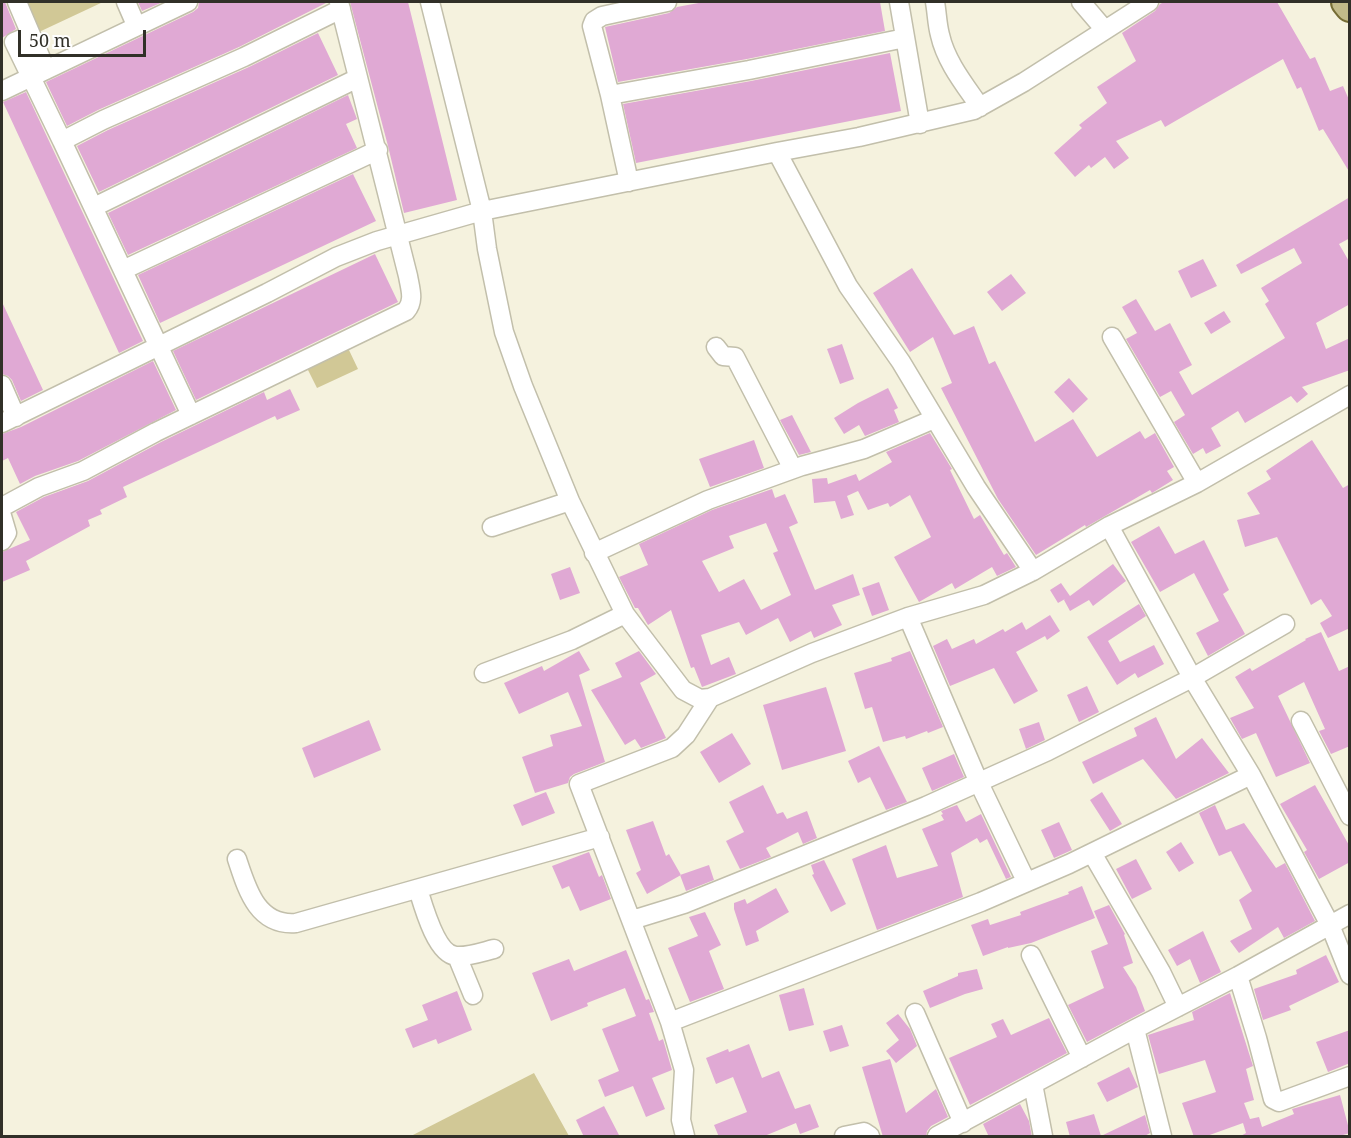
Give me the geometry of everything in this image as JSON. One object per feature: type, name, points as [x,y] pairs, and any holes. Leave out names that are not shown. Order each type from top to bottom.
[{"type":"street","points":[[18,2],[31,35],[14,42],[38,73],[62,141],[191,415]]},
{"type":"street","points":[[126,2],[136,25]]},
{"type":"street","points":[[2,91],[188,2]]},
{"type":"street","points":[[430,2],[483,211],[487,249],[504,332],[523,386],[570,501],[625,614],[683,690],[692,697],[710,698],[812,652],[908,617],[984,595],[1033,571],[1109,526],[1197,483],[1350,395]]},
{"type":"street","points":[[629,182],[610,94],[592,26],[594,21],[602,16],[667,2]]},
{"type":"street","points":[[899,2],[920,124]]},
{"type":"street","points":[[935,2],[940,35],[945,50],[952,65],[980,107]]},
{"type":"street","points":[[1081,2],[1105,30]]},
{"type":"street","points":[[2,385],[9,420],[336,257],[398,235],[483,211],[920,124],[980,107],[1149,2]]},
{"type":"street","points":[[2,507],[39,487],[83,471],[191,415],[406,311],[410,307],[412,298],[378,150],[340,5],[244,57],[103,120],[62,141]]},
{"type":"street","points":[[610,94],[748,70],[905,38]]},
{"type":"street","points":[[94,207],[358,78]]},
{"type":"street","points":[[123,270],[378,150]]},
{"type":"street","points":[[777,152],[848,286],[901,362],[934,419],[1033,571]]},
{"type":"street","points":[[1113,337],[1197,483]]},
{"type":"street","points":[[716,347],[723,356],[735,357],[794,469]]},
{"type":"street","points":[[594,553],[708,500],[794,469],[864,449],[934,419]]},
{"type":"street","points":[[492,527],[570,501]]},
{"type":"street","points":[[2,516],[7,533],[2,541]]},
{"type":"street","points":[[1109,526],[1192,678],[1251,775],[1330,925],[1350,975]]},
{"type":"street","points":[[484,673],[572,640],[625,614]]},
{"type":"street","points":[[908,617],[979,783],[1026,882]]},
{"type":"street","points":[[632,920],[684,904],[926,806],[1048,752],[1192,678],[1285,624]]},
{"type":"street","points":[[682,1136],[684,1070],[670,1022],[579,784],[672,748],[686,735],[710,698]]},
{"type":"street","points":[[1300,722],[1350,816]]},
{"type":"street","points":[[670,1022],[981,902],[1092,854],[1251,775]]},
{"type":"street","points":[[237,859],[248,891],[262,912],[273,921],[285,924],[296,923],[600,837]]},
{"type":"street","points":[[1092,854],[1156,963],[1178,1007]]},
{"type":"street","points":[[418,889],[436,936],[445,950],[457,956],[494,949]]},
{"type":"street","points":[[938,1137],[1350,914]]},
{"type":"street","points":[[1031,955],[1082,1058]]},
{"type":"street","points":[[457,956],[473,995]]},
{"type":"street","points":[[1238,976],[1273,1099],[1279,1102],[1350,1076]]},
{"type":"street","points":[[915,1013],[963,1123]]},
{"type":"street","points":[[1135,1029],[1162,1137]]},
{"type":"street","points":[[1033,1084],[1042,1137]]},
{"type":"street","points":[[844,1137],[864,1132],[870,1137]]},
{"type":"shaded area","points":[[25,2],[103,2],[39,32]]},
{"type":"shaded area","points":[[348,348],[358,369],[317,388],[307,368]]},
{"type":"shaded area","points":[[534,1073],[569,1136],[411,1136]]},
{"type":"building","points":[[2,2],[5,2],[16,29],[2,38]]},
{"type":"building","points":[[138,2],[163,2],[142,11]]},
{"type":"building","points":[[199,2],[328,2],[239,47],[67,126],[46,82],[193,12],[198,8]]},
{"type":"building","points":[[350,2],[408,2],[457,200],[404,213]]},
{"type":"building","points":[[704,2],[880,2],[885,31],[618,82],[605,27],[669,13],[677,7]]},
{"type":"building","points":[[1164,2],[1277,2],[1310,59],[1315,57],[1330,91],[1343,86],[1350,102],[1350,173],[1323,129],[1319,131],[1301,87],[1297,89],[1283,59],[1165,127],[1161,120],[1116,141],[1129,158],[1114,169],[1105,157],[1091,168],[1089,165],[1075,177],[1054,153],[1082,128],[1079,125],[1107,103],[1097,87],[1136,61],[1122,33],[1155,11]]},
{"type":"building","points":[[318,33],[338,75],[99,192],[77,146]]},
{"type":"building","points":[[890,53],[901,111],[636,163],[623,104]]},
{"type":"building","points":[[26,92],[143,341],[119,353],[3,102]]},
{"type":"building","points":[[348,95],[357,119],[346,124],[357,148],[128,255],[108,213]]},
{"type":"building","points":[[353,174],[376,221],[160,323],[138,275]]},
{"type":"building","points":[[1350,197],[1350,238],[1339,244],[1350,263],[1350,304],[1316,323],[1326,349],[1350,338],[1350,370],[1302,387],[1308,394],[1297,403],[1291,396],[1245,423],[1238,411],[1211,428],[1221,446],[1206,454],[1203,448],[1193,454],[1174,422],[1185,415],[1171,391],[1160,397],[1126,339],[1137,333],[1122,307],[1136,299],[1155,331],[1170,323],[1192,365],[1179,372],[1192,395],[1285,338],[1265,304],[1269,301],[1261,288],[1302,263],[1294,248],[1241,274],[1236,265]]},
{"type":"building","points":[[375,254],[398,302],[196,400],[173,351]]},
{"type":"building","points":[[1203,259],[1217,286],[1191,298],[1178,271]]},
{"type":"building","points":[[912,268],[954,335],[974,326],[989,364],[995,361],[1035,442],[1073,419],[1097,457],[1140,431],[1145,439],[1155,433],[1174,467],[1167,471],[1173,480],[1152,493],[1150,490],[1086,527],[1085,525],[1036,555],[998,499],[941,388],[952,383],[933,337],[910,352],[873,293]]},
{"type":"building","points":[[1011,274],[1026,293],[1002,311],[987,292]]},
{"type":"building","points":[[2,302],[43,390],[21,401],[12,380],[2,374]]},
{"type":"building","points":[[1224,311],[1231,322],[1211,334],[1204,323]]},
{"type":"building","points":[[842,344],[854,379],[840,384],[827,349]]},
{"type":"building","points":[[153,361],[176,410],[78,461],[35,476],[20,484],[8,458],[2,461],[2,434],[21,427]]},
{"type":"building","points":[[1069,378],[1088,399],[1073,413],[1054,392]]},
{"type":"building","points":[[888,388],[898,408],[894,410],[899,422],[865,436],[859,425],[844,434],[834,418]]},
{"type":"building","points":[[290,389],[300,410],[277,420],[275,416],[123,487],[127,497],[100,510],[102,514],[88,520],[90,526],[26,561],[30,570],[2,582],[2,552],[30,540],[16,512],[44,497],[88,481],[161,442],[264,392],[267,400]]},
{"type":"building","points":[[792,415],[811,452],[799,455],[780,420]]},
{"type":"building","points":[[930,433],[952,469],[950,470],[974,519],[980,515],[1004,555],[1007,553],[1016,567],[997,576],[992,567],[955,589],[952,583],[919,602],[894,557],[931,537],[910,495],[890,507],[888,503],[868,510],[858,491],[847,496],[854,515],[841,519],[835,501],[814,503],[812,479],[827,478],[828,484],[856,474],[859,481],[892,462],[886,452]]},
{"type":"building","points":[[754,440],[764,468],[710,487],[699,459]]},
{"type":"building","points":[[1312,440],[1343,488],[1350,484],[1350,628],[1328,638],[1320,623],[1332,616],[1321,599],[1311,605],[1277,537],[1245,547],[1237,520],[1260,514],[1247,493],[1271,479],[1266,471]]},
{"type":"building","points":[[772,489],[775,498],[785,494],[798,523],[789,527],[815,590],[853,574],[860,595],[832,605],[842,625],[814,638],[811,631],[790,642],[778,618],[746,635],[739,622],[701,635],[711,665],[729,657],[736,674],[702,687],[694,667],[691,668],[671,610],[648,625],[638,608],[635,608],[619,577],[648,565],[639,544],[712,510]],"holes":[[[766,523],[778,551],[773,553],[791,595],[761,610],[744,579],[719,592],[702,561],[734,548],[729,536]]]},
{"type":"building","points":[[1159,526],[1175,554],[1204,540],[1229,590],[1223,594],[1245,634],[1208,656],[1196,633],[1219,621],[1194,573],[1160,592],[1131,542]]},
{"type":"building","points":[[1113,564],[1126,581],[1093,606],[1089,600],[1070,611],[1065,599],[1058,603],[1050,590],[1061,583],[1070,596]]},
{"type":"building","points":[[570,567],[580,593],[560,600],[551,574]]},
{"type":"building","points":[[879,582],[889,610],[872,616],[862,588]]},
{"type":"building","points":[[1139,604],[1146,616],[1108,641],[1120,662],[1154,645],[1164,664],[1138,678],[1135,673],[1117,685],[1087,637]]},
{"type":"building","points":[[1050,615],[1060,631],[1047,640],[1045,636],[1016,652],[1038,691],[1014,704],[994,668],[950,686],[933,646],[947,639],[952,649],[974,639],[976,644],[1003,629],[1005,632],[1022,622],[1026,630]]},
{"type":"building","points":[[1321,632],[1339,671],[1350,666],[1350,746],[1331,754],[1319,731],[1325,729],[1304,682],[1278,696],[1310,763],[1276,777],[1256,733],[1242,739],[1230,718],[1254,708],[1235,677],[1250,668],[1252,671]]},
{"type":"building","points":[[579,651],[590,670],[579,675],[605,762],[574,774],[568,783],[535,793],[522,757],[553,746],[550,735],[582,726],[568,692],[519,714],[504,683],[542,666],[544,671]]},
{"type":"building","points":[[639,651],[656,674],[640,683],[666,738],[641,748],[635,739],[625,745],[591,690],[622,677],[615,663]]},
{"type":"building","points":[[910,651],[943,727],[906,739],[905,736],[883,742],[872,707],[865,709],[854,673],[892,661],[891,658]]},
{"type":"building","points":[[1087,686],[1099,712],[1079,722],[1067,695]]},
{"type":"building","points":[[826,687],[846,751],[782,770],[763,705]]},
{"type":"building","points":[[1156,717],[1176,759],[1202,738],[1229,773],[1176,799],[1143,759],[1093,784],[1082,762],[1137,736],[1134,728]]},
{"type":"building","points":[[369,720],[381,750],[314,778],[302,748]]},
{"type":"building","points":[[1039,722],[1045,740],[1026,749],[1019,729]]},
{"type":"building","points":[[732,733],[751,764],[719,783],[700,752]]},
{"type":"building","points":[[879,746],[907,802],[886,810],[870,777],[858,783],[848,761]]},
{"type":"building","points":[[954,754],[964,777],[932,791],[922,768]]},
{"type":"building","points":[[763,785],[777,814],[783,812],[787,819],[807,811],[817,838],[803,844],[798,832],[766,848],[771,857],[740,869],[726,841],[744,832],[729,802]]},
{"type":"building","points":[[1315,785],[1350,847],[1350,862],[1319,879],[1304,852],[1307,850],[1280,804]]},
{"type":"building","points":[[546,792],[555,813],[522,826],[513,805]]},
{"type":"building","points":[[1102,792],[1122,824],[1110,831],[1090,800]]},
{"type":"building","points":[[957,805],[966,822],[981,814],[1011,877],[1006,879],[987,839],[980,843],[977,838],[951,853],[963,897],[877,930],[852,859],[886,845],[897,878],[938,866],[922,829],[944,820],[941,811]]},
{"type":"building","points":[[1215,805],[1226,830],[1244,823],[1276,868],[1285,863],[1315,921],[1284,938],[1278,927],[1239,953],[1230,941],[1252,929],[1239,900],[1252,891],[1231,851],[1219,856],[1199,813]]},
{"type":"building","points":[[653,821],[666,856],[669,854],[681,875],[647,894],[636,873],[641,870],[626,830]]},
{"type":"building","points":[[1059,822],[1072,850],[1054,858],[1041,830]]},
{"type":"building","points":[[1181,842],[1194,863],[1179,872],[1166,852]]},
{"type":"building","points":[[589,852],[599,877],[602,875],[611,899],[580,911],[569,886],[562,889],[552,866]]},
{"type":"building","points":[[1136,859],[1152,889],[1132,899],[1116,869]]},
{"type":"building","points":[[824,860],[846,904],[831,912],[812,875],[814,874],[811,865]]},
{"type":"building","points":[[709,865],[714,880],[686,891],[680,875]]},
{"type":"building","points":[[1082,886],[1095,918],[1031,943],[1008,947],[983,956],[971,925],[988,919],[990,925],[1021,915],[1020,912],[1069,894],[1068,892]]},
{"type":"building","points":[[776,888],[789,912],[756,931],[759,941],[746,946],[734,903],[745,899],[747,904]]},
{"type":"building","points":[[1109,905],[1125,934],[1133,963],[1123,967],[1136,987],[1145,1011],[1087,1042],[1068,1005],[1104,988],[1091,951],[1108,944],[1094,911]]},
{"type":"building","points":[[705,912],[721,945],[709,951],[724,989],[690,1002],[668,948],[698,936],[689,917]]},
{"type":"building","points":[[1203,931],[1221,972],[1200,983],[1190,959],[1177,966],[1168,950]]},
{"type":"building","points":[[626,950],[646,1000],[649,999],[654,1012],[649,1013],[659,1041],[663,1039],[672,1070],[652,1078],[665,1109],[646,1117],[633,1086],[605,1097],[598,1080],[619,1071],[602,1029],[636,1016],[625,988],[551,1021],[532,973],[569,959],[574,971]]},
{"type":"building","points":[[1326,955],[1339,982],[1289,1006],[1291,1010],[1263,1020],[1254,989],[1297,974],[1296,970]]},
{"type":"building","points":[[977,969],[983,989],[930,1008],[923,991],[958,976],[958,973]]},
{"type":"building","points":[[804,988],[814,1025],[789,1031],[779,995]]},
{"type":"building","points":[[457,991],[472,1030],[438,1044],[436,1039],[413,1048],[405,1029],[428,1020],[422,1005]]},
{"type":"building","points":[[1230,993],[1253,1066],[1246,1069],[1254,1100],[1244,1103],[1250,1119],[1259,1117],[1262,1127],[1294,1114],[1292,1109],[1340,1095],[1350,1133],[1336,1137],[1239,1137],[1246,1133],[1243,1123],[1204,1137],[1194,1137],[1182,1103],[1216,1092],[1205,1060],[1159,1074],[1148,1035],[1194,1020],[1192,1012]]},
{"type":"building","points":[[898,1014],[910,1029],[917,1046],[896,1063],[886,1051],[899,1040],[886,1023]]},
{"type":"building","points":[[1049,1018],[1067,1053],[970,1105],[949,1058],[997,1037],[991,1024],[1003,1019],[1011,1035]]},
{"type":"building","points":[[842,1025],[849,1046],[830,1052],[823,1031]]},
{"type":"building","points":[[1350,1030],[1350,1063],[1328,1072],[1316,1042]]},
{"type":"building","points":[[749,1044],[762,1078],[779,1071],[795,1109],[810,1104],[819,1127],[800,1134],[796,1123],[762,1137],[719,1137],[714,1125],[747,1112],[733,1077],[716,1084],[706,1058]]},
{"type":"building","points":[[890,1059],[906,1113],[936,1089],[948,1117],[931,1126],[926,1137],[883,1137],[862,1067]]},
{"type":"building","points":[[1129,1067],[1138,1087],[1107,1102],[1097,1083]]},
{"type":"building","points":[[1020,1104],[1029,1121],[1032,1137],[989,1137],[983,1124]]},
{"type":"building","points":[[604,1106],[620,1137],[584,1137],[576,1120]]},
{"type":"building","points":[[1094,1114],[1101,1136],[1145,1115],[1150,1133],[1143,1137],[1070,1137],[1066,1122]]}]
